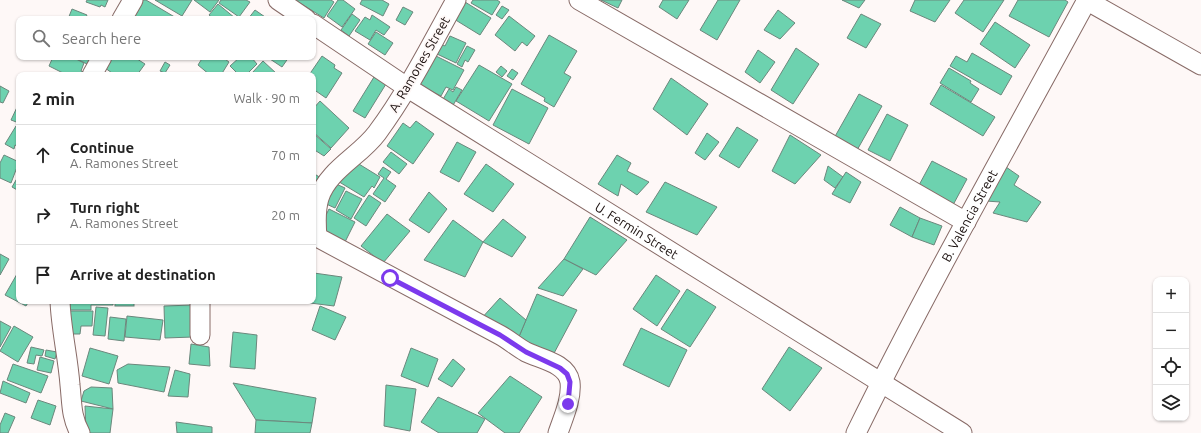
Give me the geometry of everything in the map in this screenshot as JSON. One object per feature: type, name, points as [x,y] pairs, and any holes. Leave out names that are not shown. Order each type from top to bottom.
[{"type":"street","points":[[124,16],[133,0]]},
{"type":"street","points":[[278,0],[302,16]]},
{"type":"street","name":"A. Ramones Street","points":[[316,212],[319,198],[327,183],[338,170],[376,134],[408,88],[456,0]]},
{"type":"street","points":[[580,0],[966,222]]},
{"type":"street","points":[[1086,0],[1201,65]]},
{"type":"street","name":"B. Valencia Street","points":[[856,433],[881,382],[1086,0]]},
{"type":"street","name":"U. Fermin Street","points":[[316,26],[408,88],[962,433]]},
{"type":"street","points":[[94,72],[100,60]]},
{"type":"street","name":"A. Ramones Street","points":[[316,237],[500,335],[526,352],[560,368],[567,374],[570,382],[570,391],[558,433]]},
{"type":"street","points":[[60,304],[60,317],[70,385],[71,409],[80,433]]},
{"type":"street","points":[[200,304],[200,335]]},
{"type":"building","points":[[87,0],[108,0],[105,7],[101,5],[100,7],[86,2]]},
{"type":"building","points":[[142,0],[146,0],[173,16],[133,16]]},
{"type":"building","points":[[155,0],[192,0],[182,16]]},
{"type":"building","points":[[194,0],[219,0],[210,12]]},
{"type":"building","points":[[221,0],[246,0],[250,2],[240,16],[219,3]]},
{"type":"building","points":[[295,0],[331,0],[334,2],[324,18]]},
{"type":"building","points":[[338,0],[343,0],[355,9],[342,27],[327,16]]},
{"type":"building","points":[[362,0],[382,0],[389,4],[383,16],[360,4]]},
{"type":"building","points":[[473,0],[497,0],[500,2],[492,15],[471,3]]},
{"type":"building","points":[[601,0],[622,0],[618,8]]},
{"type":"building","points":[[663,0],[689,0],[677,19],[659,7]]},
{"type":"building","points":[[718,0],[740,0],[717,40],[700,30]]},
{"type":"building","points":[[842,0],[865,0],[859,8]]},
{"type":"building","points":[[915,0],[950,0],[935,22],[910,11]]},
{"type":"building","points":[[964,0],[1004,0],[983,32],[955,13]]},
{"type":"building","points":[[1018,0],[1065,0],[1068,2],[1049,37],[1009,16]]},
{"type":"building","points":[[465,2],[491,18],[480,35],[454,19]]},
{"type":"building","points":[[218,4],[233,16],[210,16],[209,15]]},
{"type":"building","points":[[502,6],[509,10],[502,19],[496,15]]},
{"type":"building","points":[[403,7],[413,12],[405,25],[396,20]]},
{"type":"building","points":[[72,9],[87,15],[86,16],[69,16]]},
{"type":"building","points":[[255,10],[264,16],[250,16]]},
{"type":"building","points":[[778,10],[795,23],[780,39],[764,30]]},
{"type":"building","points":[[352,14],[360,20],[349,36],[341,30]]},
{"type":"building","points":[[861,14],[881,24],[866,48],[847,38]]},
{"type":"building","points":[[372,15],[390,27],[384,35],[376,30],[370,40],[355,31],[365,17],[370,20]]},
{"type":"building","points":[[509,16],[535,36],[527,46],[522,42],[515,51],[495,35]]},
{"type":"building","points":[[995,22],[1030,45],[1015,68],[980,44]]},
{"type":"building","points":[[376,32],[393,43],[385,55],[368,44]]},
{"type":"building","points":[[549,35],[577,51],[564,73],[571,77],[554,107],[544,101],[545,98],[521,84]]},
{"type":"building","points":[[450,36],[466,43],[456,63],[437,54],[441,44],[445,46]]},
{"type":"building","points":[[467,46],[475,50],[468,62],[465,60],[462,67],[457,64]]},
{"type":"building","points":[[796,48],[819,64],[793,104],[771,90]]},
{"type":"building","points":[[758,50],[775,62],[760,83],[745,72]]},
{"type":"building","points":[[972,53],[1012,76],[1001,95],[950,66],[956,56],[967,62]]},
{"type":"building","points":[[432,54],[464,70],[453,90],[446,87],[441,96],[417,84]]},
{"type":"building","points":[[322,56],[335,65],[334,68],[342,73],[326,98],[316,91],[316,72],[311,72]]},
{"type":"building","points":[[52,60],[78,60],[84,63],[81,71],[84,72],[61,72],[49,66]]},
{"type":"building","points":[[79,60],[89,60],[87,64]]},
{"type":"building","points":[[111,60],[139,60],[145,64],[139,72],[111,72],[105,68]]},
{"type":"building","points":[[201,60],[226,60],[229,62],[223,72],[206,72],[198,65]]},
{"type":"building","points":[[237,60],[254,60],[257,64],[249,72],[236,72],[230,66]]},
{"type":"building","points":[[272,60],[287,60],[282,67]]},
{"type":"building","points":[[263,61],[275,72],[253,72]]},
{"type":"building","points":[[165,62],[170,65],[166,72],[160,71]]},
{"type":"building","points":[[479,65],[512,84],[489,121],[456,101]]},
{"type":"building","points":[[501,66],[507,71],[502,77],[496,72]]},
{"type":"building","points":[[949,68],[971,81],[970,83],[979,89],[971,102],[940,83]]},
{"type":"building","points":[[512,69],[518,73],[513,80],[507,76]]},
{"type":"building","points":[[374,77],[386,84],[365,118],[353,111]]},
{"type":"building","points":[[671,78],[708,104],[687,135],[653,109]]},
{"type":"building","points":[[941,85],[995,117],[983,136],[930,104]]},
{"type":"building","points":[[0,86],[9,91],[3,103],[0,102]]},
{"type":"building","points":[[456,87],[462,90],[452,107],[442,101],[449,89],[453,92]]},
{"type":"building","points":[[512,89],[548,108],[529,144],[493,125]]},
{"type":"building","points":[[859,94],[882,106],[856,152],[833,140]]},
{"type":"building","points":[[320,101],[349,128],[331,148],[316,135],[316,106]]},
{"type":"building","points":[[16,109],[16,122],[11,120]]},
{"type":"building","points":[[887,114],[908,125],[890,161],[868,150]]},
{"type":"building","points":[[416,121],[434,134],[413,164],[387,146],[403,123],[410,128]]},
{"type":"building","points":[[16,126],[16,146],[14,149],[5,144]]},
{"type":"building","points":[[737,127],[758,140],[739,168],[719,156]]},
{"type":"building","points":[[707,133],[719,142],[705,160],[695,153]]},
{"type":"building","points":[[790,135],[821,155],[795,184],[772,171]]},
{"type":"building","points":[[316,136],[331,149],[324,156],[316,151]]},
{"type":"building","points":[[457,142],[476,152],[459,182],[440,172]]},
{"type":"building","points":[[391,152],[407,164],[399,174],[383,162]]},
{"type":"building","points":[[4,155],[16,161],[16,170],[11,183],[0,178],[0,163]]},
{"type":"building","points":[[617,155],[631,163],[627,171],[649,182],[637,195],[621,184],[618,196],[598,184]]},
{"type":"building","points":[[354,161],[380,177],[374,188],[372,186],[364,197],[336,180]]},
{"type":"building","points":[[932,161],[967,179],[953,205],[918,187]]},
{"type":"building","points":[[486,164],[514,184],[493,212],[464,194]]},
{"type":"building","points":[[828,166],[843,177],[835,188],[824,180]]},
{"type":"building","points":[[383,167],[391,172],[386,179],[396,186],[385,202],[373,194],[384,178],[378,174]]},
{"type":"building","points":[[1006,167],[1019,176],[1014,185],[1041,202],[1027,222],[993,213],[1000,202],[986,201]]},
{"type":"building","points":[[846,172],[861,182],[850,203],[832,194]]},
{"type":"building","points":[[316,175],[321,178],[316,186]]},
{"type":"building","points":[[16,180],[16,189],[12,187]]},
{"type":"building","points":[[665,182],[717,207],[697,235],[646,212]]},
{"type":"building","points":[[334,183],[345,188],[335,208],[324,203]]},
{"type":"building","points":[[346,191],[362,199],[351,219],[336,210]]},
{"type":"building","points":[[429,192],[447,209],[429,233],[409,220]]},
{"type":"building","points":[[369,195],[381,203],[366,226],[354,218]]},
{"type":"building","points":[[900,207],[920,218],[912,237],[890,225]]},
{"type":"building","points":[[329,209],[355,222],[344,244],[318,231]]},
{"type":"building","points":[[387,214],[410,231],[383,263],[361,246]]},
{"type":"building","points":[[590,217],[627,240],[596,275],[564,259]]},
{"type":"building","points":[[920,218],[942,226],[934,245],[912,237]]},
{"type":"building","points":[[503,219],[526,237],[512,257],[483,242]]},
{"type":"building","points":[[453,220],[483,242],[465,277],[424,260]]},
{"type":"building","points":[[0,254],[9,259],[0,275]]},
{"type":"building","points":[[564,259],[583,269],[563,296],[538,288]]},
{"type":"building","points":[[316,273],[342,277],[334,306],[316,304]]},
{"type":"building","points":[[656,275],[680,291],[657,326],[633,309]]},
{"type":"building","points":[[16,276],[16,301],[5,295]]},
{"type":"building","points":[[687,289],[716,307],[690,347],[661,329]]},
{"type":"building","points":[[537,294],[577,310],[552,357],[518,339]]},
{"type":"building","points":[[500,298],[526,320],[518,339],[480,320]]},
{"type":"building","points":[[64,304],[113,304],[91,305],[91,310],[64,310]]},
{"type":"building","points":[[115,304],[134,304],[134,306],[115,306]]},
{"type":"building","points":[[193,305],[193,337],[165,338],[164,306]]},
{"type":"building","points":[[320,306],[346,317],[335,340],[312,330]]},
{"type":"building","points":[[96,307],[108,308],[105,336],[93,335]]},
{"type":"building","points":[[65,311],[93,311],[92,326],[81,326],[80,334],[65,334]]},
{"type":"building","points":[[127,316],[163,320],[160,340],[125,337]]},
{"type":"building","points":[[110,317],[126,319],[124,341],[108,339]]},
{"type":"building","points":[[0,321],[11,327],[0,347]]},
{"type":"building","points":[[14,326],[33,337],[18,362],[0,351]]},
{"type":"building","points":[[641,328],[687,350],[669,387],[623,365]]},
{"type":"building","points":[[233,332],[257,335],[255,369],[230,367]]},
{"type":"building","points":[[191,344],[209,347],[210,366],[189,364]]},
{"type":"building","points":[[31,347],[44,350],[42,356],[36,355],[34,364],[27,363]]},
{"type":"building","points":[[789,347],[822,368],[790,411],[762,389]]},
{"type":"building","points":[[90,348],[118,356],[109,384],[82,376]]},
{"type":"building","points":[[411,348],[438,359],[428,387],[401,376]]},
{"type":"building","points":[[46,350],[57,352],[55,359],[45,356]]},
{"type":"building","points":[[40,357],[54,361],[51,373],[37,370]]},
{"type":"building","points":[[453,359],[465,369],[452,387],[438,379]]},
{"type":"building","points":[[13,364],[48,376],[41,393],[7,380]]},
{"type":"building","points":[[128,364],[170,367],[164,392],[118,383],[117,370]]},
{"type":"building","points":[[175,370],[190,374],[188,397],[168,396]]},
{"type":"building","points":[[510,376],[542,397],[519,433],[505,433],[478,413]]},
{"type":"building","points":[[3,381],[30,393],[26,403],[0,393]]},
{"type":"building","points":[[233,383],[316,398],[312,423],[256,420]]},
{"type":"building","points":[[386,385],[416,389],[410,431],[384,426]]},
{"type":"building","points":[[91,387],[112,388],[113,409],[81,401],[84,391]]},
{"type":"building","points":[[438,397],[485,419],[477,433],[439,433],[421,422]]},
{"type":"building","points":[[38,400],[56,406],[50,425],[31,418]]},
{"type":"building","points":[[85,406],[113,409],[110,433],[86,433]]},
{"type":"building","points":[[5,413],[15,417],[8,433],[0,433],[0,425]]},
{"type":"building","points":[[256,420],[312,423],[310,433],[255,433]]},
{"type":"building","points":[[176,422],[212,427],[212,433],[177,433]]},
{"type":"route","points":[[390,278],[500,335],[526,352],[560,368],[567,374],[570,382],[568,404]]}]
